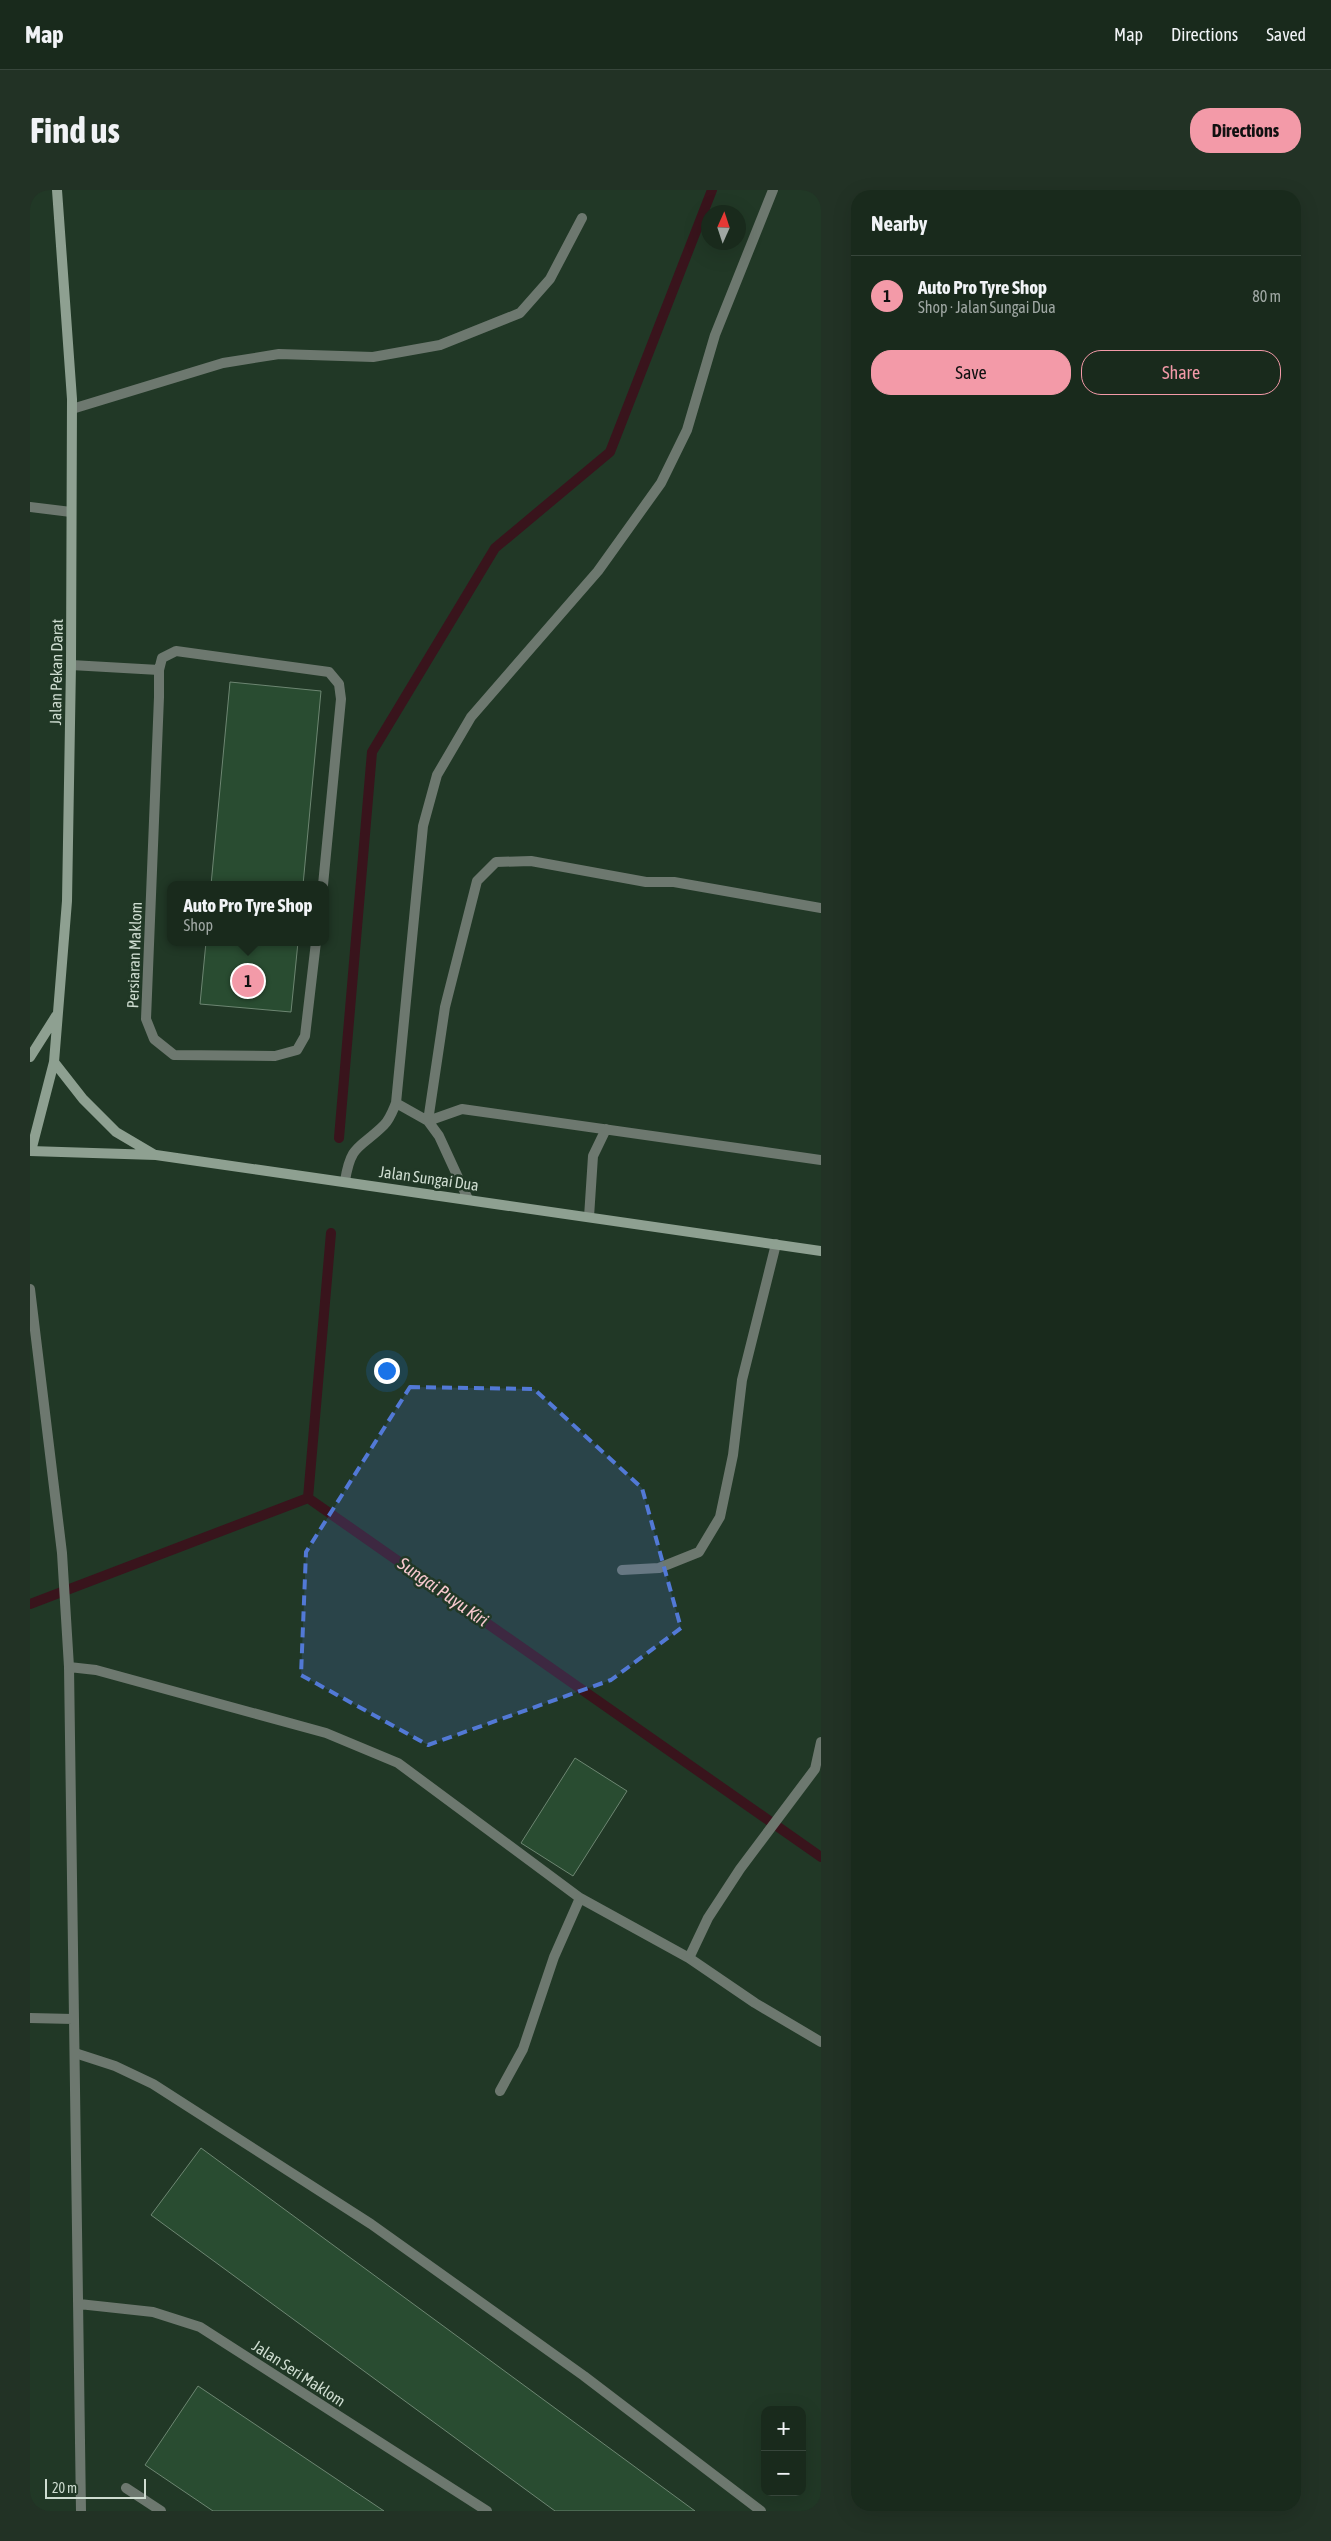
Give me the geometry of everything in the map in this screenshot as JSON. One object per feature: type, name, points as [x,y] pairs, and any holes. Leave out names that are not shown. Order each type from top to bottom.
[{"type":"main road","name":"Jalan Pekan Darat","points":[[30,1152],[54,1062],[67,900],[71,665],[72,409],[57,190]]},
{"type":"main road","points":[[30,1057],[58,1013]]},
{"type":"main road","points":[[54,1062],[83,1099],[116,1132],[156,1155]]},
{"type":"main road","name":"Jalan Sungai Dua","points":[[30,1152],[156,1155],[468,1198],[821,1251]]},
{"type":"street","points":[[345,1181],[348,1161],[355,1148],[386,1124],[396,1103],[423,826],[437,775],[471,717],[598,571],[661,483],[687,430],[715,335],[773,190]]},
{"type":"street","points":[[72,409],[137,387],[232,362],[279,354],[373,356],[440,346],[520,313],[550,280],[582,218]]},
{"type":"street","points":[[30,508],[71,512]]},
{"type":"street","points":[[71,665],[158,670],[162,658],[176,651],[329,672],[339,684],[341,698],[337,760],[323,881]]},
{"type":"street","name":"Persiaran Maklom","points":[[158,670],[159,697],[146,1019],[154,1039],[174,1055],[275,1056],[297,1050],[305,1036],[316,946]]},
{"type":"street","points":[[428,1121],[445,1007],[477,881],[496,862],[530,861],[646,882],[674,882],[821,908]]},
{"type":"street","points":[[396,1103],[428,1121],[439,1136],[468,1198]]},
{"type":"street","points":[[428,1121],[462,1109],[821,1160]]},
{"type":"street","points":[[589,1217],[593,1156],[606,1130]]},
{"type":"street","points":[[622,1570],[659,1568],[699,1552],[720,1517],[733,1455],[742,1380],[776,1244]]},
{"type":"street","points":[[30,1289],[62,1553],[69,1667],[81,2511]]},
{"type":"street","points":[[69,1667],[96,1670],[318,1730],[398,1763],[580,1898],[689,1958],[756,2003],[821,2042]]},
{"type":"street","points":[[689,1958],[708,1918],[751,1855],[815,1769],[821,1742]]},
{"type":"street","points":[[500,2091],[523,2049],[554,1957],[580,1898]]},
{"type":"street","points":[[30,2018],[73,2019]]},
{"type":"street","points":[[75,2053],[114,2066],[153,2084],[371,2224],[584,2376],[761,2511]]},
{"type":"street","name":"Jalan Seri Maklom","points":[[79,2304],[153,2312],[200,2328],[486,2511]]},
{"type":"street","points":[[126,2488],[161,2511]]},
{"type":"highlighted area","points":[[410,1387],[534,1389],[642,1488],[681,1628],[611,1680],[428,1745],[301,1675],[306,1552]]},
{"type":"building","points":[[230,682],[321,691],[303,881],[211,881]]},
{"type":"building","points":[[206,946],[298,946],[291,1012],[200,1004]]},
{"type":"building","points":[[575,1758],[627,1791],[573,1876],[521,1843]]},
{"type":"building","points":[[201,2148],[695,2511],[555,2511],[151,2215]]},
{"type":"building","points":[[198,2386],[384,2511],[213,2511],[145,2465]]},
{"type":"waterway","points":[[339,1138],[372,752],[495,548],[610,452],[712,190]]},
{"type":"waterway","points":[[308,1498],[331,1233]]},
{"type":"waterway","name":"Sungai Puyu Kiri","points":[[30,1604],[308,1498],[821,1857]]},
{"type":"place","name":"Auto Pro Tyre Shop","points":[[248,981]]}]
